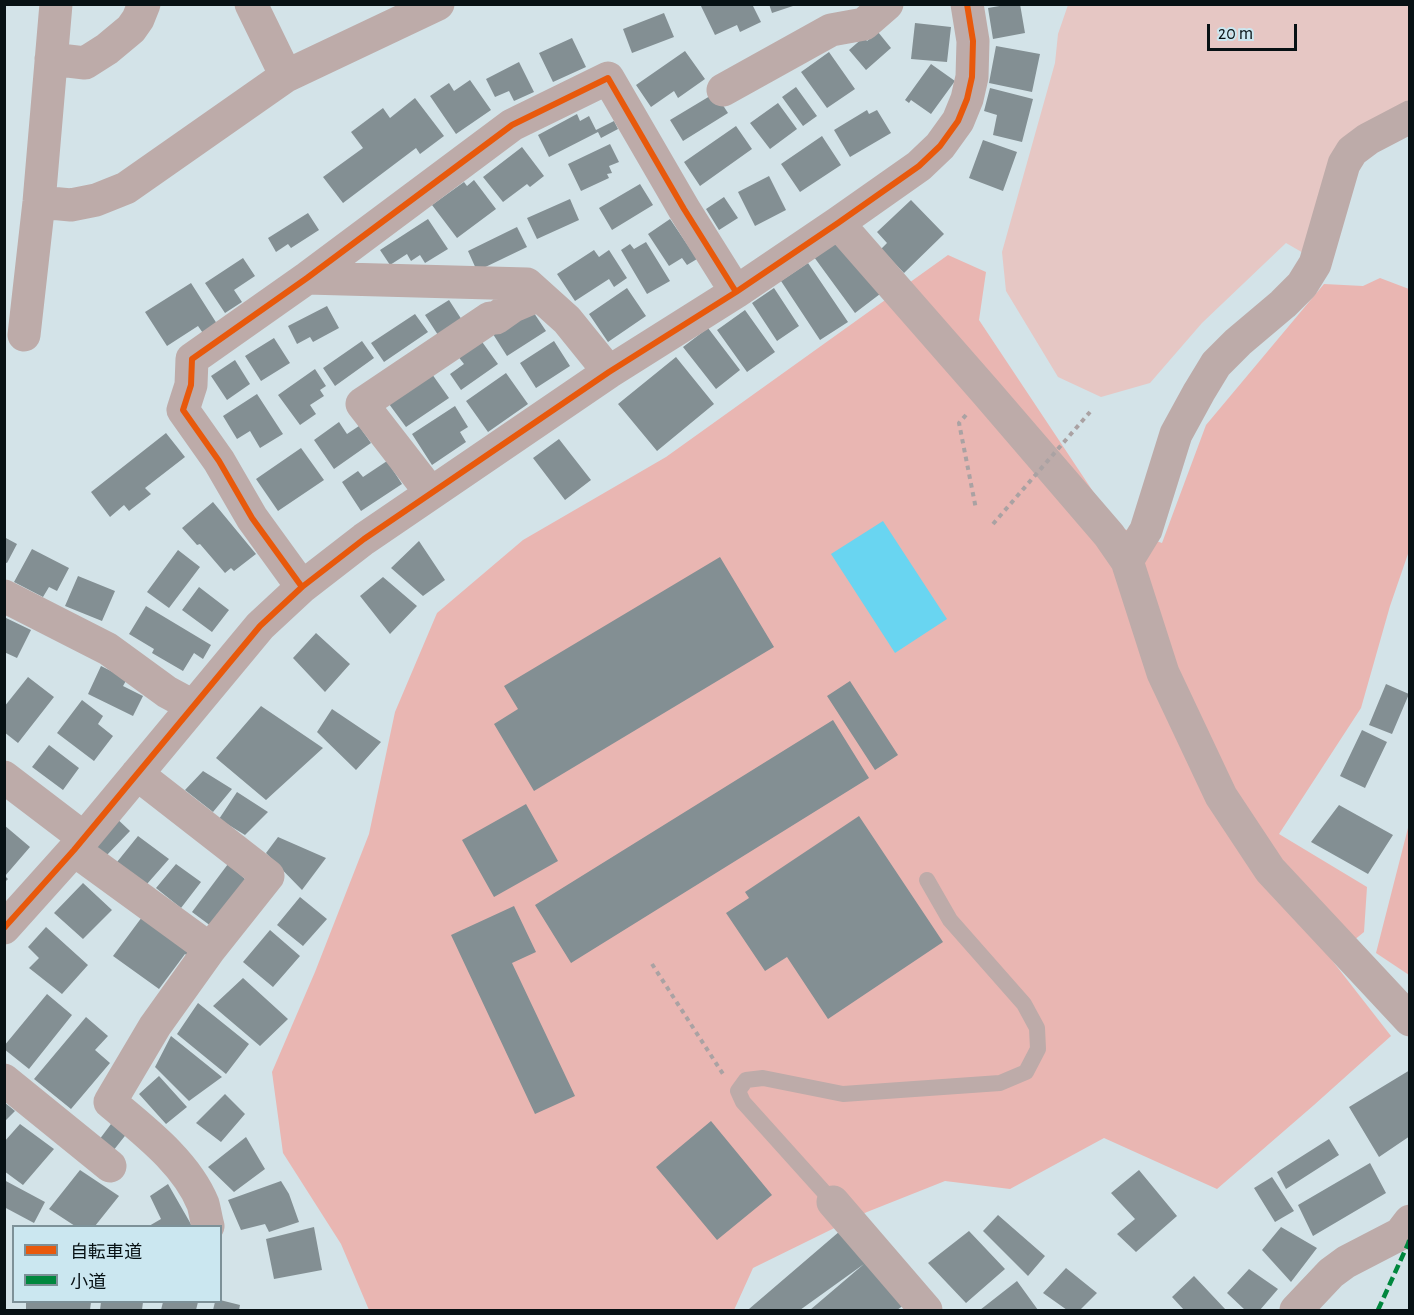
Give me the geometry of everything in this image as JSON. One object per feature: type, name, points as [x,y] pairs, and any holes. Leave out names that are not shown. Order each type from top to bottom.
[{"type":"street","points":[[24,335],[39,202],[56,4]]},
{"type":"street","points":[[51,59],[85,63],[107,49],[131,28],[138,20],[144,4]]},
{"type":"street","points":[[251,4],[286,76]]},
{"type":"street","points":[[39,202],[71,205],[96,200],[126,188],[286,76],[438,4]]},
{"type":"street","points":[[723,90],[831,30],[864,24],[887,4]]},
{"type":"street","points":[[4,928],[79,844],[260,626],[302,587],[364,539],[431,493],[609,372],[736,292],[838,222],[919,166],[940,146],[958,121],[972,77],[973,41],[967,4]]},
{"type":"street","points":[[302,587],[252,518],[219,461],[183,410],[191,385],[192,359],[307,278],[512,125],[608,78],[684,210],[736,292]]},
{"type":"street","points":[[1126,561],[1146,530],[1176,434],[1216,364],[1302,285],[1315,264],[1344,164],[1352,151],[1368,139],[1410,117]]},
{"type":"street","points":[[838,222],[1109,535],[1126,561],[1163,673],[1221,796],[1270,870],[1410,1020]]},
{"type":"street","points":[[307,278],[527,284],[567,320],[609,372]]},
{"type":"street","points":[[431,493],[362,404],[490,318],[496,318],[513,306],[539,295]]},
{"type":"street","points":[[4,596],[108,649],[167,692],[193,706]]},
{"type":"street","points":[[137,774],[268,876],[210,949],[155,1026],[110,1102],[164,1149],[181,1170],[192,1184],[203,1205],[208,1225]]},
{"type":"street","points":[[4,777],[79,844],[210,949]]},
{"type":"street","points":[[4,1080],[110,1166]]},
{"type":"street","points":[[833,1202],[926,1311]]},
{"type":"street","points":[[1296,1311],[1331,1273],[1346,1262],[1400,1233],[1410,1221]]},
{"type":"lane","points":[[833,1202],[743,1102],[738,1090],[746,1080],[764,1078],[843,1094],[1000,1083],[1026,1071],[1038,1049],[1037,1028],[1024,1004],[950,920],[927,880]]},
{"type":"path","points":[[993,524],[1090,412]]},
{"type":"path","points":[[959,423],[976,509]]},
{"type":"path","points":[[652,964],[721,1071]]},
{"type":"shaded area","points":[[1068,5],[1409,5],[1409,101],[1379,117],[1305,254],[1286,243],[1202,323],[1150,383],[1101,397],[1058,377],[1006,291],[1002,252],[1055,63],[1058,34]]},
{"type":"shaded area","points":[[948,255],[986,272],[979,320],[1116,526],[1162,543],[1206,425],[1324,284],[1363,286],[1380,278],[1409,289],[1409,551],[1390,606],[1361,708],[1279,834],[1367,887],[1364,932],[1331,959],[1391,1036],[1217,1189],[1104,1138],[1010,1189],[945,1181],[867,1212],[753,1268],[734,1310],[369,1310],[341,1244],[283,1153],[272,1072],[315,972],[369,834],[395,712],[437,613],[523,540],[666,457]]},
{"type":"shaded area","points":[[1409,824],[1409,975],[1376,953]]},
{"type":"water","points":[[883,521],[947,619],[895,653],[831,554]]},
{"type":"building","points":[[700,4],[752,4],[761,22],[740,32],[737,25],[715,35]]},
{"type":"building","points":[[769,4],[796,4],[796,5],[772,13]]},
{"type":"building","points":[[1020,4],[1025,33],[993,39],[988,8]]},
{"type":"building","points":[[664,13],[674,37],[632,53],[623,29]]},
{"type":"building","points":[[915,23],[951,27],[947,62],[911,59]]},
{"type":"building","points":[[878,32],[891,48],[866,70],[849,50],[864,37],[867,41]]},
{"type":"building","points":[[572,38],[586,67],[553,82],[539,53]]},
{"type":"building","points":[[996,46],[1040,54],[1032,92],[989,83]]},
{"type":"building","points":[[685,51],[705,79],[678,98],[674,91],[651,107],[636,85]]},
{"type":"building","points":[[829,52],[855,89],[827,108],[801,72]]},
{"type":"building","points":[[519,62],[534,92],[514,101],[509,91],[495,97],[486,79]]},
{"type":"building","points":[[931,64],[955,81],[931,114],[911,100],[909,103],[905,100]]},
{"type":"building","points":[[470,80],[491,110],[456,134],[430,96],[449,83],[454,91]]},
{"type":"building","points":[[796,87],[817,116],[803,126],[782,97]]},
{"type":"building","points":[[990,88],[1033,99],[1022,142],[993,135],[997,115],[984,111]]},
{"type":"building","points":[[715,93],[728,113],[683,141],[670,120]]},
{"type":"building","points":[[415,98],[444,136],[420,154],[416,148],[343,203],[323,177],[363,148],[351,132],[383,108],[390,118]]},
{"type":"building","points":[[778,103],[797,129],[770,149],[750,123]]},
{"type":"building","points":[[867,110],[869,114],[877,110],[891,133],[850,157],[834,130]]},
{"type":"building","points":[[577,114],[580,121],[589,116],[596,130],[614,121],[618,129],[601,138],[598,132],[549,157],[538,135]]},
{"type":"building","points":[[736,126],[752,149],[700,186],[684,162]]},
{"type":"building","points":[[822,136],[841,165],[800,192],[781,164]]},
{"type":"building","points":[[983,140],[1017,152],[1003,191],[969,178]]},
{"type":"building","points":[[610,144],[619,162],[609,166],[612,173],[607,174],[609,178],[581,191],[568,164]]},
{"type":"building","points":[[522,147],[544,176],[530,187],[527,184],[503,202],[483,177]]},
{"type":"building","points":[[769,176],[786,210],[755,226],[738,192]]},
{"type":"building","points":[[474,180],[496,209],[457,238],[432,205],[464,182],[467,186]]},
{"type":"building","points":[[640,184],[653,205],[612,230],[599,208]]},
{"type":"building","points":[[724,197],[738,218],[719,230],[706,209]]},
{"type":"building","points":[[570,199],[579,220],[537,239],[527,218]]},
{"type":"building","points":[[911,200],[944,234],[904,273],[881,249],[887,243],[877,232]]},
{"type":"building","points":[[308,213],[319,230],[291,248],[288,244],[276,252],[268,238]]},
{"type":"building","points":[[428,219],[448,249],[425,263],[420,255],[411,261],[407,254],[390,265],[380,250]]},
{"type":"building","points":[[670,219],[697,259],[687,265],[682,258],[669,266],[648,234]]},
{"type":"building","points":[[517,227],[527,247],[477,271],[468,251]]},
{"type":"building","points":[[840,239],[880,294],[855,313],[814,257]]},
{"type":"building","points":[[646,242],[670,281],[647,294],[621,250],[630,244],[634,249]]},
{"type":"building","points":[[594,250],[599,257],[609,250],[627,278],[614,287],[609,279],[575,301],[557,274]]},
{"type":"building","points":[[243,258],[255,276],[234,290],[242,302],[225,313],[205,283]]},
{"type":"building","points":[[808,263],[848,322],[820,340],[781,281]]},
{"type":"building","points":[[191,283],[219,327],[205,336],[198,326],[167,346],[145,312]]},
{"type":"building","points":[[627,288],[646,316],[608,342],[589,314]]},
{"type":"building","points":[[774,288],[799,326],[777,341],[752,303]]},
{"type":"building","points":[[449,300],[462,320],[438,335],[425,315]]},
{"type":"building","points":[[327,306],[339,328],[313,342],[310,337],[297,344],[288,326]]},
{"type":"building","points":[[532,310],[546,331],[507,356],[491,331]]},
{"type":"building","points":[[745,310],[775,352],[747,372],[717,330]]},
{"type":"building","points":[[415,314],[428,332],[384,362],[371,343]]},
{"type":"building","points":[[708,328],[740,370],[716,389],[683,347]]},
{"type":"building","points":[[274,338],[290,363],[261,381],[245,356]]},
{"type":"building","points":[[480,339],[498,364],[461,390],[450,374],[464,364],[457,355]]},
{"type":"building","points":[[362,341],[374,358],[335,386],[323,368]]},
{"type":"building","points":[[554,341],[570,366],[536,388],[520,363]]},
{"type":"building","points":[[676,357],[714,404],[657,451],[618,404]]},
{"type":"building","points":[[235,360],[250,384],[227,400],[211,376]]},
{"type":"building","points":[[315,369],[326,386],[320,390],[324,396],[310,405],[316,414],[300,425],[278,395]]},
{"type":"building","points":[[506,373],[528,404],[488,432],[466,401]]},
{"type":"building","points":[[432,374],[449,398],[406,427],[389,404]]},
{"type":"building","points":[[257,394],[283,434],[260,448],[250,431],[237,439],[223,416]]},
{"type":"building","points":[[455,406],[468,427],[460,432],[466,442],[432,465],[412,434]]},
{"type":"building","points":[[339,422],[347,434],[359,426],[371,443],[334,469],[314,440]]},
{"type":"building","points":[[166,433],[185,457],[145,488],[151,494],[129,511],[124,505],[110,517],[91,492]]},
{"type":"building","points":[[559,439],[591,480],[565,500],[533,458]]},
{"type":"building","points":[[301,448],[324,480],[278,511],[256,479]]},
{"type":"building","points":[[387,461],[402,484],[361,511],[342,482],[358,471],[363,477]]},
{"type":"building","points":[[213,502],[256,554],[234,571],[231,568],[225,573],[200,544],[197,545],[182,528]]},
{"type":"building","points":[[4,537],[17,544],[7,563],[4,562]]},
{"type":"building","points":[[419,541],[445,580],[423,596],[391,568]]},
{"type":"building","points":[[32,549],[69,568],[57,591],[49,587],[43,597],[14,582]]},
{"type":"building","points":[[178,550],[200,567],[169,608],[147,592]]},
{"type":"building","points":[[720,557],[774,647],[534,791],[494,724],[518,709],[504,686]]},
{"type":"building","points":[[78,576],[115,591],[102,621],[65,606]]},
{"type":"building","points":[[383,577],[417,606],[390,634],[360,596]]},
{"type":"building","points":[[199,587],[229,610],[212,632],[182,610]]},
{"type":"building","points":[[146,606],[211,645],[203,659],[194,653],[183,671],[152,653],[154,649],[129,634]]},
{"type":"building","points":[[4,617],[31,630],[17,658],[4,652]]},
{"type":"building","points":[[316,633],[350,664],[325,692],[293,658]]},
{"type":"building","points":[[101,666],[127,679],[123,686],[143,696],[133,716],[88,694]]},
{"type":"building","points":[[28,677],[54,697],[18,743],[4,732],[4,707]]},
{"type":"building","points":[[850,681],[898,755],[875,770],[827,696]]},
{"type":"building","points":[[1386,684],[1409,694],[1392,734],[1369,725]]},
{"type":"building","points":[[82,700],[103,716],[98,724],[113,736],[94,761],[57,733]]},
{"type":"building","points":[[261,706],[323,748],[266,800],[216,758]]},
{"type":"building","points":[[332,709],[381,742],[356,770],[317,732]]},
{"type":"building","points":[[833,720],[869,778],[571,963],[535,905]]},
{"type":"building","points":[[1362,730],[1387,742],[1365,788],[1340,776]]},
{"type":"building","points":[[49,745],[79,768],[63,790],[32,767]]},
{"type":"building","points":[[203,771],[232,789],[213,812],[185,790]]},
{"type":"building","points":[[237,792],[268,812],[245,835],[219,819]]},
{"type":"building","points":[[526,804],[558,861],[494,897],[462,840]]},
{"type":"building","points":[[1339,805],[1393,835],[1368,874],[1311,842]]},
{"type":"building","points":[[113,815],[130,831],[105,857],[89,843]]},
{"type":"building","points":[[859,816],[943,942],[828,1019],[787,957],[765,971],[726,913],[749,898],[745,892]]},
{"type":"building","points":[[4,825],[30,847],[5,876],[8,879],[4,883]]},
{"type":"building","points":[[138,836],[169,859],[147,884],[117,862]]},
{"type":"building","points":[[278,837],[326,858],[302,890],[266,853]]},
{"type":"building","points":[[176,864],[201,882],[181,908],[156,888]]},
{"type":"building","points":[[228,864],[254,887],[219,932],[192,912]]},
{"type":"building","points":[[83,883],[112,910],[83,939],[54,913]]},
{"type":"building","points":[[300,897],[327,919],[303,946],[277,925]]},
{"type":"building","points":[[514,906],[536,952],[512,963],[575,1096],[535,1114],[451,935]]},
{"type":"building","points":[[145,913],[199,952],[193,960],[185,954],[159,989],[113,956]]},
{"type":"building","points":[[46,927],[88,965],[62,994],[29,968],[39,958],[28,947]]},
{"type":"building","points":[[270,930],[300,956],[273,987],[243,962]]},
{"type":"building","points":[[243,978],[288,1019],[260,1046],[213,1006]]},
{"type":"building","points":[[47,994],[72,1015],[29,1069],[4,1049],[4,1046]]},
{"type":"building","points":[[198,1003],[249,1044],[226,1074],[177,1034]]},
{"type":"building","points":[[86,1017],[108,1036],[95,1050],[110,1063],[71,1109],[34,1079]]},
{"type":"building","points":[[171,1036],[222,1077],[189,1101],[155,1067]]},
{"type":"building","points":[[1410,1070],[1410,1136],[1379,1157],[1349,1107]]},
{"type":"building","points":[[159,1076],[187,1107],[166,1124],[139,1094]]},
{"type":"building","points":[[225,1094],[245,1114],[221,1142],[196,1123]]},
{"type":"building","points":[[4,1102],[15,1111],[4,1122]]},
{"type":"building","points":[[114,1120],[128,1132],[113,1151],[99,1140]]},
{"type":"building","points":[[711,1121],[772,1195],[717,1240],[656,1167]]},
{"type":"building","points":[[20,1124],[54,1149],[23,1185],[4,1171],[4,1142]]},
{"type":"building","points":[[246,1137],[265,1169],[234,1192],[208,1167]]},
{"type":"building","points":[[1329,1139],[1339,1155],[1286,1189],[1277,1172]]},
{"type":"building","points":[[1370,1163],[1386,1193],[1313,1236],[1298,1205]]},
{"type":"building","points":[[80,1170],[119,1196],[96,1225],[73,1225],[49,1209]]},
{"type":"building","points":[[1139,1170],[1177,1216],[1136,1252],[1117,1234],[1135,1219],[1111,1193]]},
{"type":"building","points":[[1272,1177],[1294,1211],[1275,1222],[1254,1188]]},
{"type":"building","points":[[4,1180],[45,1202],[34,1223],[4,1207]]},
{"type":"building","points":[[281,1181],[289,1194],[299,1222],[269,1232],[265,1224],[241,1230],[228,1200]]},
{"type":"building","points":[[168,1184],[191,1225],[151,1225],[161,1219],[150,1196]]},
{"type":"building","points":[[998,1215],[1045,1256],[1028,1276],[983,1231]]},
{"type":"building","points":[[314,1227],[322,1270],[274,1279],[266,1239]]},
{"type":"building","points":[[1281,1227],[1317,1248],[1291,1282],[1262,1250]]},
{"type":"building","points":[[840,1231],[904,1305],[897,1310],[810,1310],[864,1264],[800,1310],[749,1309]]},
{"type":"building","points":[[969,1231],[1005,1269],[966,1303],[928,1263]]},
{"type":"building","points":[[1066,1268],[1097,1293],[1080,1310],[1067,1310],[1043,1293]]},
{"type":"building","points":[[1249,1269],[1278,1289],[1260,1310],[1245,1310],[1227,1293]]},
{"type":"building","points":[[1194,1276],[1226,1310],[1184,1310],[1172,1297]]},
{"type":"building","points":[[1017,1281],[1038,1310],[980,1310]]},
{"type":"building","points":[[222,1300],[240,1305],[239,1310],[213,1310],[215,1303],[222,1303]]},
{"type":"building","points":[[26,1303],[91,1303],[90,1310],[26,1309]]},
{"type":"building","points":[[101,1303],[143,1303],[142,1310],[100,1310]]},
{"type":"building","points":[[163,1303],[198,1303],[196,1310],[161,1310]]},
{"type":"marked path","points":[[1378,1310],[1410,1238]]},
{"type":"cycle path","points":[[4,928],[74,850],[260,626],[302,587],[364,539],[609,372],[736,292],[838,223],[919,166],[940,146],[958,121],[967,99],[972,77],[973,41],[967,4]]},
{"type":"cycle path","points":[[302,587],[252,518],[219,461],[183,410],[191,385],[192,359],[307,278],[512,125],[608,78],[684,209],[736,292]]}]
